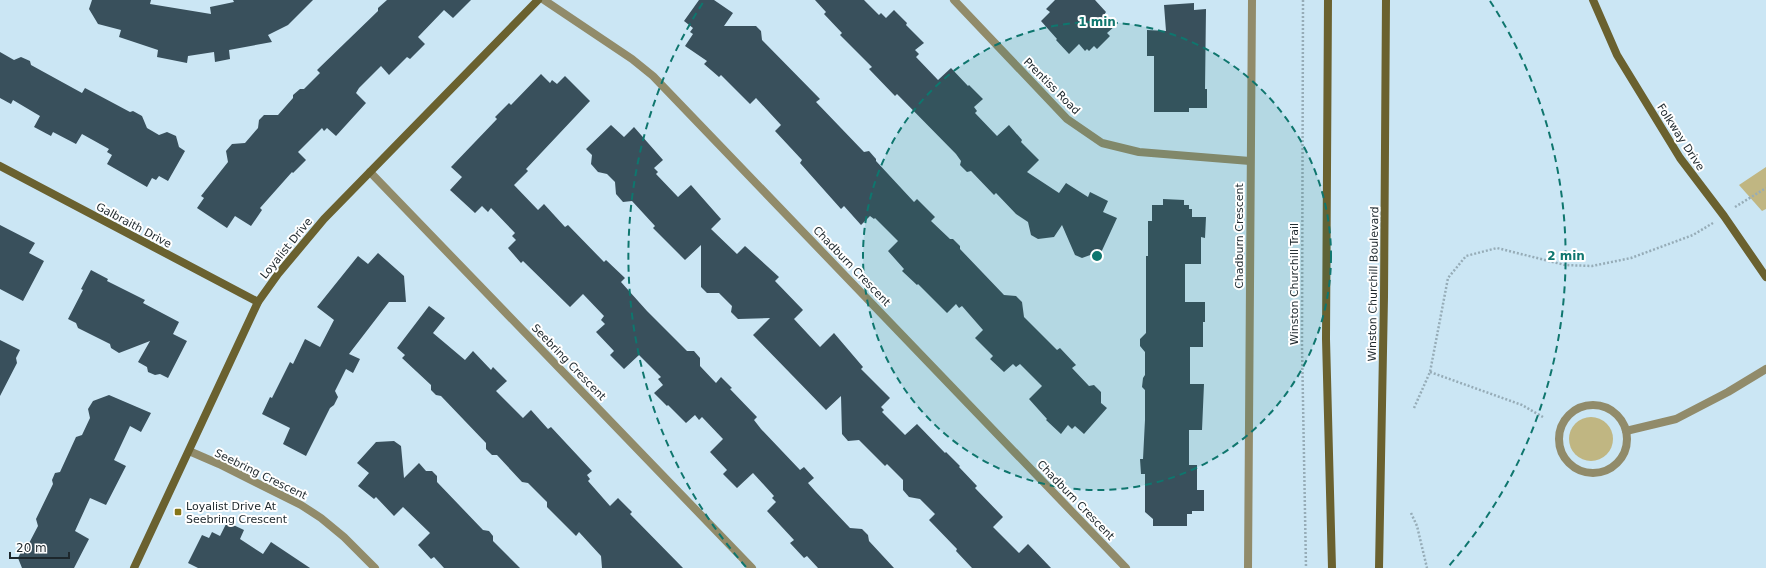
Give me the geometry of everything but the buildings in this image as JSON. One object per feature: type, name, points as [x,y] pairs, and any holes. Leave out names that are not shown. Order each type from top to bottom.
[{"type":"street","name":"Loyalist Drive","points":[[134,568],[258,302],[278,274],[324,219],[538,0]]},
{"type":"street","name":"Chadburn Crescent","points":[[544,0],[632,59],[653,76],[1126,568]]},
{"type":"street","name":"Prentiss Road","points":[[954,0],[1067,120],[1102,143],[1139,152],[1250,161]]},
{"type":"street","name":"Chadburn Crescent","points":[[1248,568],[1252,0]]},
{"type":"street","points":[[1328,0],[1326,339],[1332,568]]},
{"type":"street","name":"Winston Churchill Boulevard","points":[[1378,568],[1384,305],[1386,0]]},
{"type":"street","name":"Folkway Drive","points":[[1593,0],[1617,55],[1680,158],[1724,216],[1766,277]]},
{"type":"street","name":"Galbraith Drive","points":[[0,166],[258,302]]},
{"type":"street","name":"Seebring Crescent","points":[[370,172],[752,568]]},
{"type":"street","points":[[1626,431],[1676,419],[1728,392],[1766,369]]},
{"type":"street","points":[[1602,406],[1613,412],[1621,420],[1626,431],[1626,447],[1619,462],[1610,469],[1600,473],[1589,474],[1573,467],[1562,455],[1559,445],[1559,434],[1562,423],[1569,414],[1579,407],[1602,406]]},
{"type":"street","name":"Seebring Crescent","points":[[189,451],[219,464],[301,505],[321,518],[344,537],[375,568]]},
{"type":"path","name":"Winston Churchill Trail","points":[[1303,0],[1302,346],[1306,568]]},
{"type":"path","points":[[1414,408],[1430,372],[1448,278],[1466,256],[1497,248],[1565,265],[1592,266],[1631,258],[1693,235],[1766,188]]},
{"type":"path","points":[[1430,372],[1522,405],[1543,416]]},
{"type":"path","points":[[1411,513],[1417,526],[1427,568]]},
{"type":"shaded area","points":[[1766,167],[1766,209],[1762,211],[1739,185]]},
{"type":"shaded area","points":[[1595,417],[1600,418],[1607,423],[1612,430],[1612,448],[1607,455],[1600,460],[1587,461],[1582,460],[1575,455],[1570,448],[1569,435],[1570,430],[1575,423],[1582,418]]},
{"type":"place","name":"Loyalist Drive At Seebring Crescent","points":[[178,512]]}]
